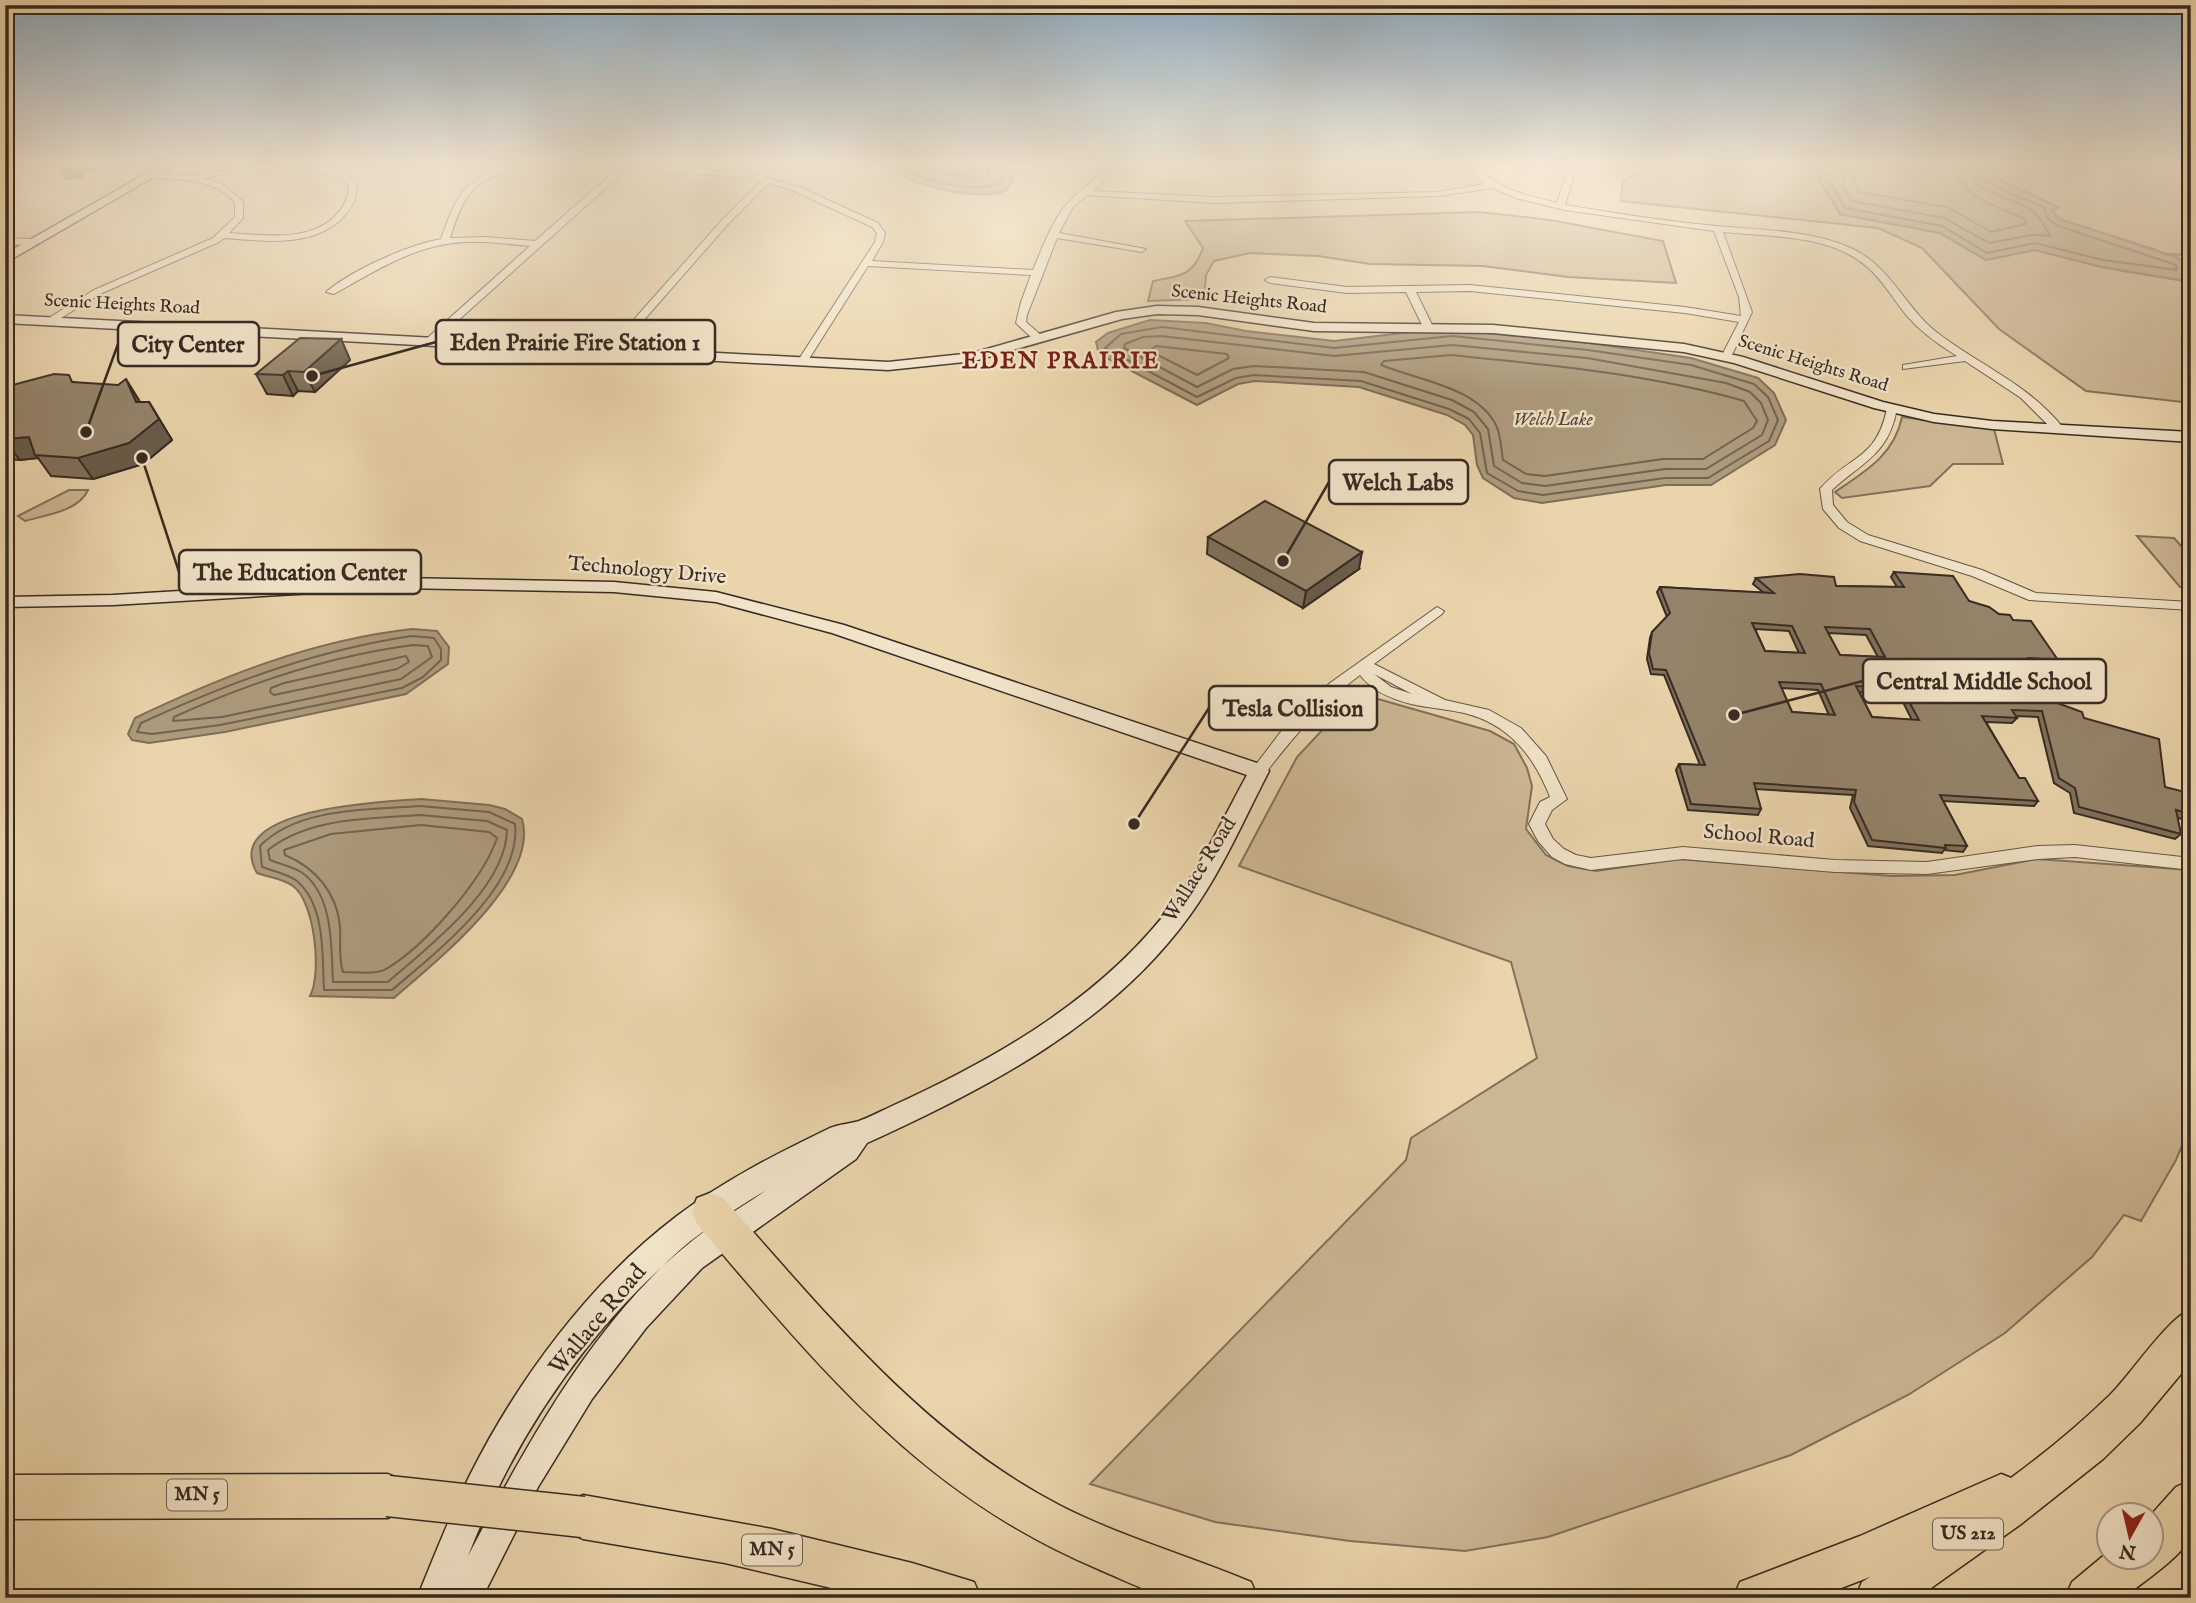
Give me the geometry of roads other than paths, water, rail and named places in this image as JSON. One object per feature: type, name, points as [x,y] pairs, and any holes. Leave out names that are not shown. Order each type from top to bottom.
[{"type":"highway","points":[[720,1222],[854,1374],[905,1424],[984,1485],[1066,1531],[1152,1570],[1235,1598]]},
{"type":"highway","name":"US 212","points":[[1878,1598],[2058,1470],[2124,1412],[2191,1329]]},
{"type":"highway","points":[[1756,1598],[1866,1556],[2058,1470]]},
{"type":"highway","name":"MN 5","points":[[5,1497],[388,1496],[583,1517],[693,1533],[803,1556],[958,1598]]},
{"type":"highway","points":[[2088,1598],[2119,1572]]},
{"type":"highway","points":[[2111,1598],[2132,1572]]},
{"type":"street","points":[[5,259],[36,240]]},
{"type":"street","points":[[50,321],[97,292],[185,255],[214,240]]},
{"type":"street","points":[[429,341],[541,240]]},
{"type":"street","points":[[611,351],[709,240]]},
{"type":"street","points":[[802,362],[879,240]]},
{"type":"street","points":[[1038,338],[1023,327],[1020,319],[1026,296],[1054,240]]},
{"type":"street","points":[[1086,240],[1142,249]]},
{"type":"street","points":[[1720,240],[1724,254],[1746,302],[1745,320],[1726,357]]},
{"type":"street","points":[[1807,240],[1850,249],[1876,270],[1916,320],[2027,395],[2058,429]]},
{"type":"street","points":[[5,241],[32,242]]},
{"type":"street","points":[[331,292],[398,255],[445,241],[536,244]]},
{"type":"street","points":[[5,254],[32,242]]},
{"type":"street","points":[[866,262],[1037,273]]},
{"type":"street","points":[[1269,280],[1347,290],[1486,289],[1685,310],[1745,320]]},
{"type":"street","points":[[1409,288],[1428,327]]},
{"type":"street","name":"Scenic Heights Road","points":[[5,319],[888,366],[931,364],[984,355],[1102,319],[1157,310],[1216,313],[1314,327],[1428,327],[1551,334],[1684,348],[1726,357],[1892,408],[1968,423],[2191,437]]},
{"type":"street","points":[[1907,367],[1969,356]]},
{"type":"street","points":[[1892,408],[1889,428],[1877,451],[1826,489],[1827,506],[1852,531],[1901,551],[1989,578],[2034,597],[2191,606]]},
{"type":"street","name":"Technology Drive","points":[[5,602],[113,600],[398,583],[614,587],[716,597],[838,629],[1259,771]]},
{"type":"street","name":"Wallace Road","points":[[434,1598],[488,1472],[534,1399],[596,1317],[672,1236],[720,1222],[848,1150],[858,1134],[920,1106],[1020,1053],[1105,991],[1180,910],[1259,771],[1291,729],[1335,686],[1437,611]]},
{"type":"street","name":"School Road","points":[[1361,667],[1372,684],[1420,703],[1441,704],[1475,712],[1509,725],[1527,738],[1550,774],[1559,799],[1546,806],[1537,824],[1541,835],[1561,855],[1578,862],[1601,864],[1645,855],[1679,853],[1840,866],[1922,868],[2075,851],[2191,864]]},
{"type":"street","name":"Wallace Road","points":[[464,1598],[527,1476],[581,1388],[636,1318],[692,1258],[720,1222]]},
{"type":"water","points":[[1952,240],[2123,240],[2176,257],[2191,266],[2191,282],[2101,267],[2035,250],[1986,260]]},
{"type":"water","name":"Welch Lake","points":[[1150,320],[1206,323],[1246,331],[1334,341],[1420,331],[1465,331],[1589,343],[1691,358],[1758,378],[1774,393],[1786,420],[1775,445],[1711,485],[1666,485],[1542,503],[1514,498],[1483,478],[1477,465],[1473,435],[1465,425],[1447,415],[1359,387],[1255,381],[1238,384],[1197,405],[1099,354],[1096,342],[1108,333]]},
{"type":"water","points":[[412,629],[437,631],[449,647],[448,664],[406,694],[225,732],[149,743],[132,740],[128,734],[135,718],[235,674],[339,642]]},
{"type":"water","points":[[421,799],[489,805],[505,809],[522,819],[523,843],[515,868],[480,918],[394,998],[310,996],[314,986],[316,956],[307,907],[301,894],[293,886],[257,873],[252,851],[262,834],[283,821],[312,812],[344,806]]},
{"type":"waterway","points":[[2164,254],[2191,255]]},
{"type":"place","name":"Eden Prairie Fire Station 1","points":[[312,376]]},
{"type":"place","name":"City Center","points":[[86,432]]},
{"type":"place","name":"The Education Center","points":[[142,458]]},
{"type":"place","name":"Welch Labs","points":[[1283,561]]},
{"type":"place","name":"Central Middle School","points":[[1734,715]]},
{"type":"place","name":"Tesla Collision","points":[[1134,824]]},
{"type":"district","name":"EDEN PRAIRIE","points":[[1061,361]]}]
